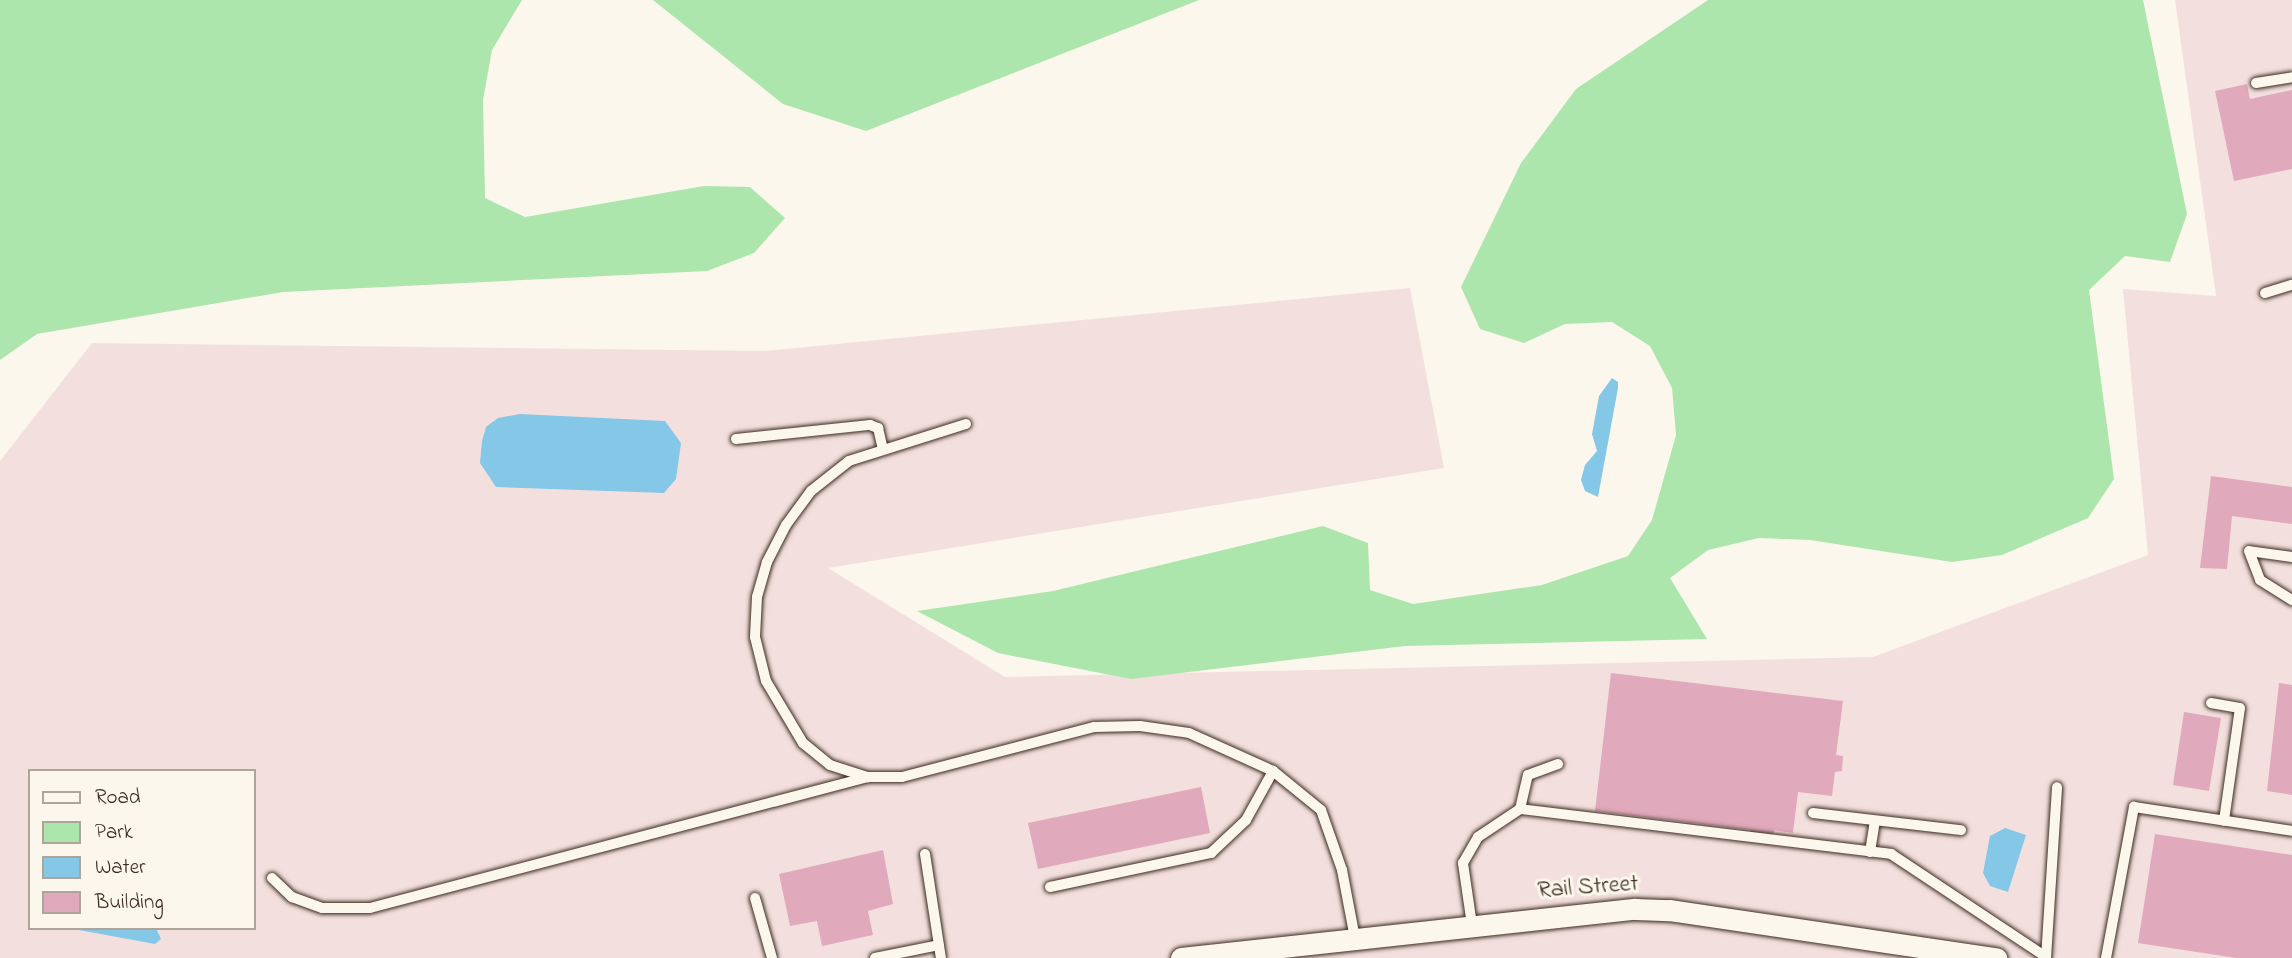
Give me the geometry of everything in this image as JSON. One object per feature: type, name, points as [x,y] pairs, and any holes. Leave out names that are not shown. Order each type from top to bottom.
[{"type":"street","name":"Rail Street","points":[[1181,958],[1579,913],[1669,910],[1996,958]]},
{"type":"lane","points":[[2256,83],[2292,77]]},
{"type":"lane","points":[[2265,293],[2292,285]]},
{"type":"lane","points":[[868,778],[830,765],[803,743],[766,681],[755,637],[757,597],[767,562],[786,525],[811,491],[849,461],[966,424]]},
{"type":"lane","points":[[736,439],[870,425],[878,428],[883,449]]},
{"type":"lane","points":[[2292,557],[2249,551],[2260,579],[2292,600]]},
{"type":"lane","points":[[2211,703],[2240,708],[2224,821]]},
{"type":"lane","points":[[272,878],[292,897],[322,908],[370,908],[868,778],[939,770],[1094,727],[1140,726],[1189,733],[1273,771],[1321,810],[1342,870],[1355,938]]},
{"type":"lane","points":[[1520,809],[1528,775],[1558,764]]},
{"type":"lane","points":[[1050,887],[1211,853],[1246,820],[1273,771]]},
{"type":"lane","points":[[1472,925],[1463,863],[1478,837],[1520,809],[1891,855],[2046,957],[2057,787]]},
{"type":"lane","points":[[2106,958],[2134,807],[2292,831]]},
{"type":"lane","points":[[1813,813],[1961,831]]},
{"type":"lane","points":[[1870,852],[1875,821]]},
{"type":"lane","points":[[925,854],[942,958]]},
{"type":"lane","points":[[755,898],[772,958]]},
{"type":"lane","points":[[875,958],[939,944]]},
{"type":"shaded area","points":[[2175,0],[2292,0],[2292,958],[0,958],[0,461],[92,343],[765,351],[1410,288],[1444,468],[828,568],[1005,677],[1873,657],[2148,555],[2123,289],[2216,296]]},
{"type":"green space","points":[[0,0],[522,0],[492,50],[483,100],[485,198],[525,217],[704,186],[750,187],[785,218],[754,253],[707,271],[283,292],[37,334],[0,360]]},
{"type":"green space","points":[[653,0],[1199,0],[866,131],[783,104]]},
{"type":"green space","points":[[1708,0],[2143,0],[2187,214],[2170,262],[2125,256],[2089,290],[2114,479],[2088,518],[2002,555],[1952,562],[1810,540],[1759,538],[1708,550],[1670,578],[1707,639],[1405,646],[1131,679],[998,653],[917,611],[1053,591],[1323,526],[1368,543],[1370,590],[1413,604],[1542,585],[1628,556],[1652,520],[1676,435],[1672,388],[1650,346],[1612,322],[1565,324],[1524,343],[1480,329],[1461,287],[1521,163],[1576,89]]},
{"type":"water","points":[[1612,378],[1618,382],[1618,388],[1598,497],[1585,491],[1581,480],[1585,465],[1597,451],[1592,434],[1599,396]]},
{"type":"water","points":[[520,414],[665,421],[681,443],[676,479],[664,493],[496,487],[480,463],[486,427],[498,418]]},
{"type":"water","points":[[2005,828],[2026,835],[2008,892],[1990,886],[1983,873],[1990,836]]},
{"type":"water","points":[[79,930],[157,930],[161,939],[155,944]]},
{"type":"building","points":[[2247,84],[2250,99],[2292,90],[2292,169],[2234,181],[2215,91]]},
{"type":"building","points":[[2211,476],[2292,487],[2292,524],[2232,516],[2227,569],[2200,568]]},
{"type":"building","points":[[1611,673],[1843,701],[1836,755],[1843,756],[1842,771],[1835,772],[1832,796],[1798,792],[1793,833],[1774,830],[1772,845],[1750,842],[1751,830],[1595,811]]},
{"type":"building","points":[[2279,683],[2292,685],[2292,795],[2267,791]]},
{"type":"building","points":[[2184,712],[2221,718],[2209,791],[2173,785]]},
{"type":"building","points":[[1201,787],[1210,833],[1038,869],[1028,823]]},
{"type":"building","points":[[2155,834],[2292,855],[2292,958],[2236,958],[2138,943]]},
{"type":"building","points":[[883,850],[893,904],[868,911],[873,935],[822,946],[817,921],[790,926],[779,874]]}]
